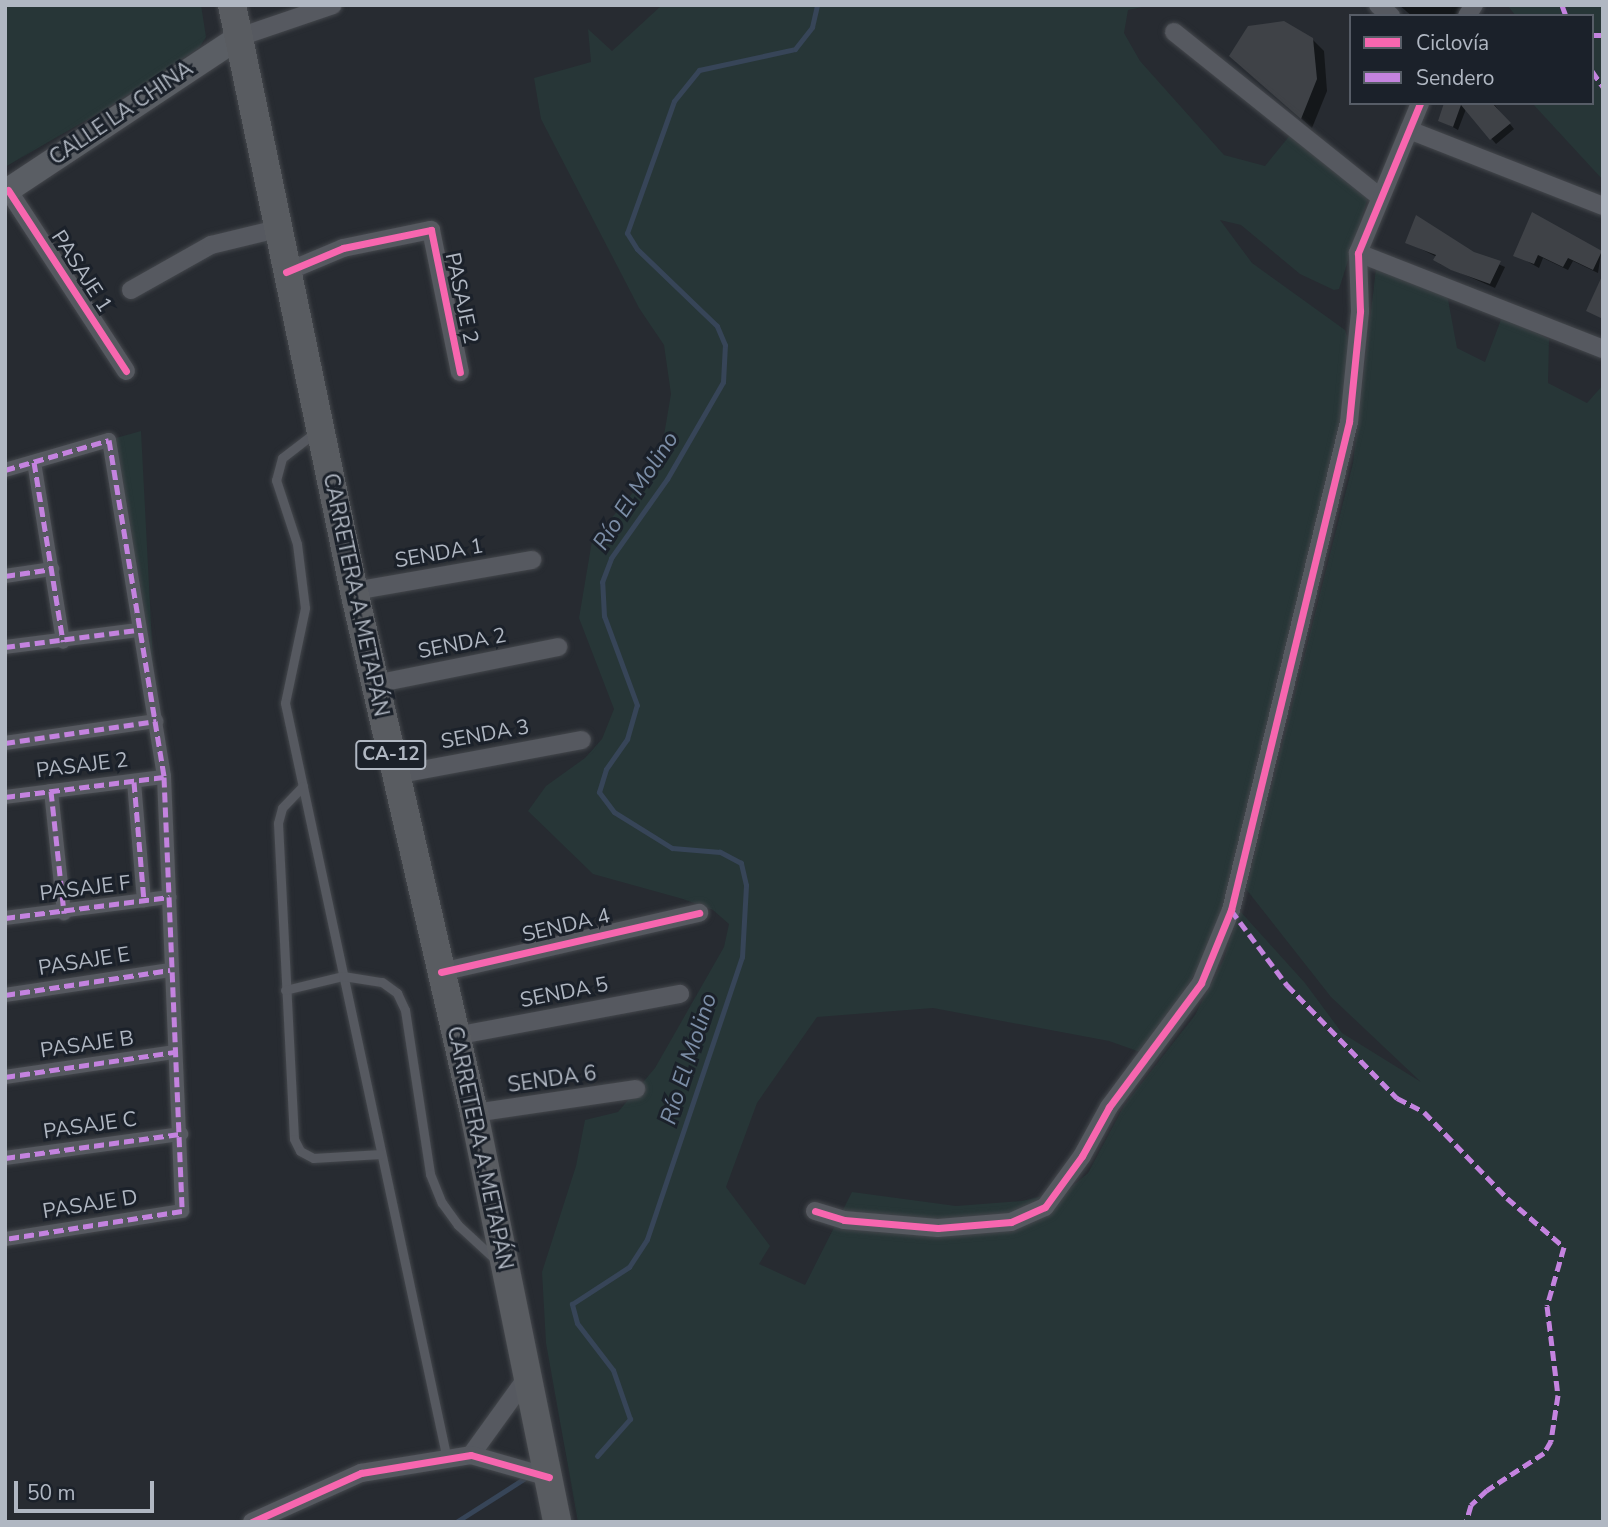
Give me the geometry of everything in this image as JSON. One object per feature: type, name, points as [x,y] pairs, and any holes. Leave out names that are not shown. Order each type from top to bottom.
[{"type":"main road","name":"CA-12","points":[[232,5],[239,37]]},
{"type":"main road","name":"CALLE LA CHINA","points":[[7,191],[239,37]]},
{"type":"main road","name":"CARRETERA A METAPÁN","points":[[239,37],[276,229],[354,591],[474,1113],[557,1522]]},
{"type":"street","points":[[239,37],[333,5]]},
{"type":"street","points":[[1174,32],[1380,197]]},
{"type":"street","points":[[815,1210],[844,1220],[938,1228],[1011,1222],[1045,1207],[1082,1156],[1109,1107],[1201,983],[1231,910],[1349,422],[1360,311],[1358,253],[1419,105]]},
{"type":"street","points":[[1409,130],[1603,206]]},
{"type":"street","name":"PASAJE 1","points":[[7,191],[126,371]]},
{"type":"street","points":[[131,290],[211,245],[276,229]]},
{"type":"street","name":"PASAJE 2","points":[[286,272],[343,248],[431,230],[460,372]]},
{"type":"street","points":[[1358,253],[1603,349]]},
{"type":"street","points":[[5,470],[109,440],[164,777],[170,897],[170,970],[181,1134]]},
{"type":"street","points":[[34,462],[62,642]]},
{"type":"street","name":"SENDA 1","points":[[354,591],[532,560]]},
{"type":"street","points":[[5,576],[52,569]]},
{"type":"street","points":[[5,647],[62,642],[138,630]]},
{"type":"street","name":"SENDA 2","points":[[375,684],[558,647]]},
{"type":"street","points":[[5,743],[156,721]]},
{"type":"street","name":"SENDA 3","points":[[396,775],[582,740]]},
{"type":"street","name":"PASAJE 2","points":[[5,797],[164,777]]},
{"type":"street","points":[[134,782],[144,901]]},
{"type":"street","points":[[51,791],[64,912]]},
{"type":"street","name":"PASAJE F","points":[[5,918],[170,897]]},
{"type":"street","name":"SENDA 4","points":[[441,971],[699,913]]},
{"type":"street","name":"PASAJE E","points":[[5,995],[170,970]]},
{"type":"street","name":"SENDA 5","points":[[455,1036],[680,994]]},
{"type":"street","name":"PASAJE B","points":[[5,1077],[174,1052]]},
{"type":"street","name":"SENDA 6","points":[[474,1113],[636,1089]]},
{"type":"street","name":"PASAJE C","points":[[5,1158],[181,1134]]},
{"type":"street","name":"PASAJE D","points":[[5,1239],[182,1211],[181,1134]]},
{"type":"street","points":[[471,1455],[528,1376]]},
{"type":"street","points":[[253,1522],[361,1473],[471,1455],[549,1477]]},
{"type":"lane","points":[[320,429],[282,458],[276,481],[297,544],[305,608],[285,703],[447,1459]]},
{"type":"lane","points":[[303,786],[282,808],[278,823],[294,1139],[300,1151],[313,1158],[381,1154]]},
{"type":"lane","points":[[285,990],[343,976],[382,982],[397,993],[405,1010],[430,1174],[442,1203],[474,1244],[507,1269]]},
{"type":"shaded area","points":[[5,5],[201,5],[206,37],[199,48],[109,107],[5,167]]},
{"type":"shaded area","points":[[662,5],[1152,5],[1128,10],[1124,33],[1140,61],[1224,155],[1265,166],[1291,134],[1368,198],[1339,289],[1334,290],[1300,274],[1241,225],[1220,220],[1252,263],[1345,330],[1350,346],[1338,447],[1300,588],[1228,907],[1204,960],[1143,1053],[1109,1041],[933,1008],[817,1017],[757,1103],[726,1187],[770,1246],[759,1264],[805,1285],[852,1192],[956,1206],[1022,1201],[1068,1190],[1088,1173],[1124,1106],[1195,1015],[1224,959],[1239,910],[1305,983],[1342,1033],[1421,1082],[1331,997],[1246,889],[1353,463],[1376,269],[1447,294],[1457,348],[1485,362],[1502,317],[1549,339],[1548,383],[1587,403],[1603,385],[1603,1522],[578,1522],[546,1343],[542,1272],[576,1166],[585,1120],[618,1112],[655,1068],[724,947],[729,924],[713,910],[593,874],[528,811],[546,786],[585,758],[602,739],[614,709],[579,618],[592,541],[647,476],[663,441],[671,394],[664,345],[639,308],[541,119],[534,78],[591,62],[588,29],[612,51]]},
{"type":"shaded area","points":[[1507,5],[1603,5],[1603,180],[1534,105],[1594,105],[1594,14],[1514,14]]},
{"type":"shaded area","points":[[141,431],[156,721],[109,440]]},
{"type":"building","points":[[1284,21],[1313,38],[1317,79],[1301,119],[1229,56],[1248,26]]},
{"type":"building","points":[[1443,105],[1461,105],[1453,127],[1438,121]]},
{"type":"building","points":[[1461,105],[1494,105],[1511,123],[1490,140]]},
{"type":"building","points":[[1532,212],[1602,251],[1593,270],[1568,258],[1563,267],[1538,255],[1534,264],[1513,256]]},
{"type":"building","points":[[1416,215],[1474,252],[1501,261],[1490,284],[1451,270],[1433,260],[1436,255],[1405,243]]},
{"type":"building","points":[[1603,274],[1603,319],[1586,311]]},
{"type":"waterway","name":"Río El Molino","points":[[597,1456],[630,1419],[613,1370],[577,1323],[572,1304],[629,1267],[647,1239],[742,957],[746,885],[741,863],[720,852],[672,848],[614,812],[599,792],[606,769],[627,739],[637,705],[604,616],[602,582],[611,558],[667,479],[723,382],[725,345],[717,326],[637,249],[627,233],[674,101],[699,70],[795,49],[812,27],[817,5]]},
{"type":"waterway","name":"Río El Molino","points":[[456,1522],[525,1478]]},
{"type":"marked path","points":[[1562,5],[1565,14]]},
{"type":"marked path","points":[[1594,35],[1603,35]]},
{"type":"marked path","points":[[1594,74],[1603,87]]},
{"type":"marked path","points":[[5,470],[109,440],[164,777],[182,1211],[5,1239]]},
{"type":"marked path","points":[[34,462],[63,642]]},
{"type":"marked path","points":[[5,576],[52,569]]},
{"type":"marked path","points":[[5,647],[137,630]]},
{"type":"marked path","points":[[5,743],[156,721]]},
{"type":"marked path","points":[[5,797],[164,777]]},
{"type":"marked path","points":[[134,782],[144,901]]},
{"type":"marked path","points":[[51,791],[64,913]]},
{"type":"marked path","points":[[5,918],[170,897]]},
{"type":"marked path","points":[[1231,910],[1287,985],[1397,1098],[1424,1112],[1507,1198],[1564,1247],[1547,1306],[1558,1395],[1551,1441],[1544,1453],[1487,1490],[1471,1505],[1466,1522]]},
{"type":"marked path","points":[[5,995],[170,970]]},
{"type":"marked path","points":[[5,1077],[175,1052]]},
{"type":"marked path","points":[[5,1158],[181,1134]]},
{"type":"cycle path","points":[[815,1211],[844,1220],[938,1228],[1011,1222],[1045,1207],[1082,1156],[1109,1107],[1201,983],[1231,910],[1349,422],[1360,311],[1358,253],[1419,105]]},
{"type":"cycle path","points":[[8,190],[126,371]]},
{"type":"cycle path","points":[[286,272],[343,248],[431,230],[460,372]]},
{"type":"cycle path","points":[[441,972],[699,913]]},
{"type":"cycle path","points":[[252,1522],[361,1473],[471,1455],[549,1477]]}]
